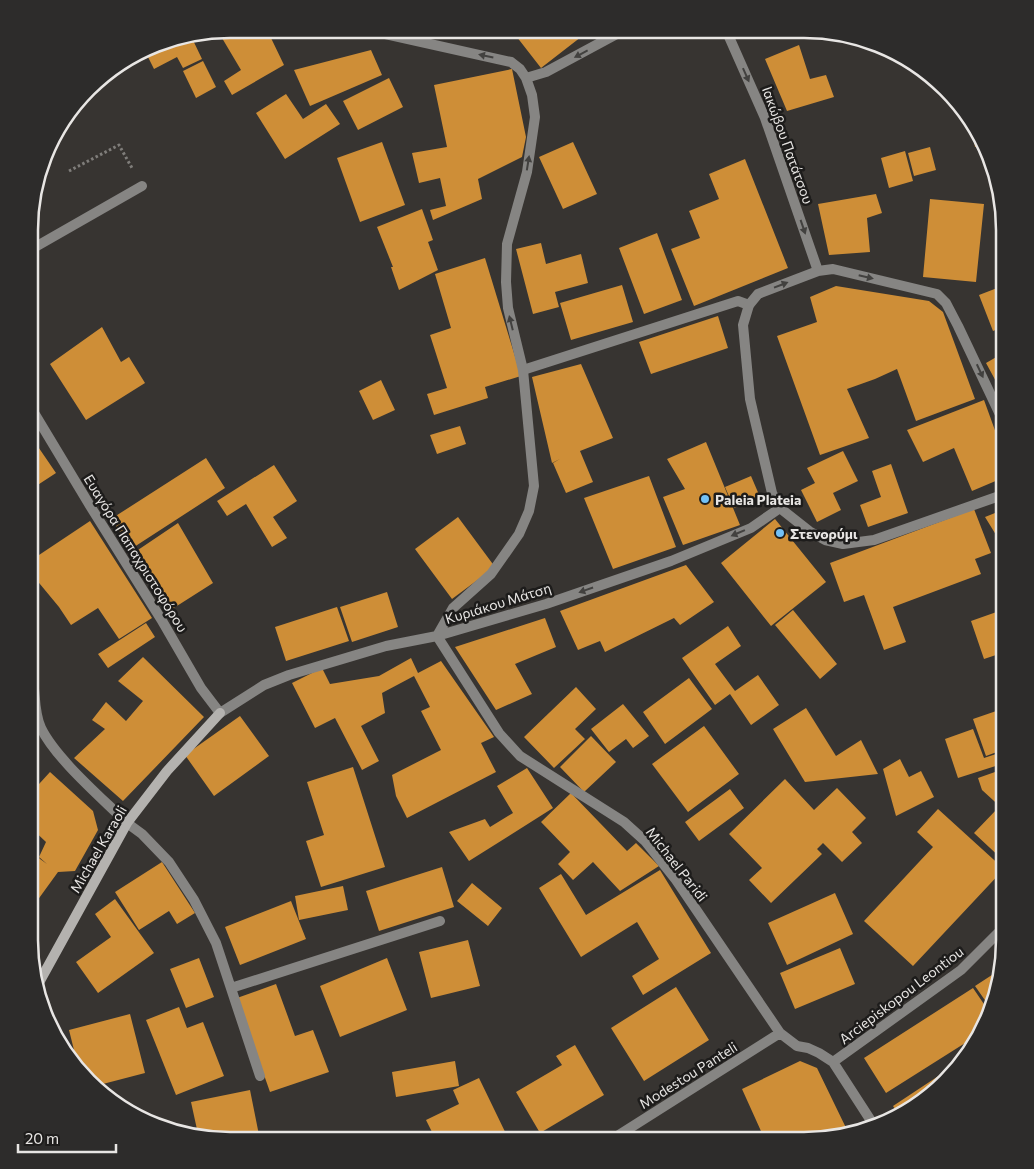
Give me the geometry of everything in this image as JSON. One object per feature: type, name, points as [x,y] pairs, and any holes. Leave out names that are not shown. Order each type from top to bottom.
[{"type":"street","points":[[399,37],[512,62],[526,78],[532,96],[535,118],[526,172],[507,244],[506,282],[508,308],[523,370],[534,486],[529,511],[519,534],[491,574],[453,608],[437,636]]},
{"type":"street","points":[[526,78],[546,72],[608,37]]},
{"type":"street","name":"Ιακώβου Πατάτσου","points":[[729,37],[765,118],[818,271]]},
{"type":"street","points":[[38,245],[142,186]]},
{"type":"street","points":[[996,406],[946,303],[937,294],[833,269],[818,271],[758,294],[749,305],[743,325],[750,399],[772,493],[780,508],[809,532],[825,540],[843,544],[874,540],[996,497]]},
{"type":"street","points":[[523,370],[738,301],[749,305]]},
{"type":"street","name":"Ευαγόρα Παπαχριστοφόρου","points":[[38,419],[161,619],[201,688],[220,713]]},
{"type":"street","name":"Κυριάκου Μάτση","points":[[220,713],[264,685],[289,675],[386,646],[437,636],[546,604],[671,561],[751,528],[780,508]]},
{"type":"street","name":"Michael Paridi","points":[[437,636],[499,733],[520,756],[624,822],[645,841],[676,880],[780,1033],[797,1046],[808,1048],[833,1062],[871,1119]]},
{"type":"street","name":"Michael Karaoli","points":[[41,978],[127,823],[167,771],[220,713]]},
{"type":"street","points":[[38,718],[42,729],[62,758],[169,862],[194,900],[216,943],[260,1076]]},
{"type":"street","points":[[231,988],[440,921]]},
{"type":"street","name":"Arciepiskopou Leontiou","points":[[833,1062],[961,970],[996,935]]},
{"type":"street","name":"Modestou Panteli","points":[[625,1132],[780,1033]]},
{"type":"path","points":[[69,171],[119,145],[142,186]]},
{"type":"building","points":[[517,37],[581,37],[541,68]]},
{"type":"building","points":[[222,38],[271,38],[284,65],[232,95],[224,81],[241,70]]},
{"type":"building","points":[[192,41],[202,59],[183,68],[177,57],[154,69],[147,56]]},
{"type":"building","points":[[799,45],[810,79],[826,75],[834,97],[787,111],[765,59]]},
{"type":"building","points":[[371,50],[382,75],[310,106],[294,70]]},
{"type":"building","points":[[203,61],[216,87],[196,98],[183,71]]},
{"type":"building","points":[[512,69],[526,137],[522,157],[478,179],[482,199],[433,220],[430,210],[446,206],[440,178],[419,183],[412,153],[447,147],[434,85]]},
{"type":"building","points":[[389,78],[403,107],[358,130],[343,101]]},
{"type":"building","points":[[286,94],[303,119],[326,104],[340,124],[285,159],[256,113]]},
{"type":"building","points":[[382,142],[405,205],[360,222],[337,158]]},
{"type":"building","points":[[573,142],[597,194],[563,209],[539,157]]},
{"type":"building","points":[[930,147],[936,170],[914,176],[908,153]]},
{"type":"building","points":[[905,151],[913,181],[889,188],[881,158]]},
{"type":"building","points":[[745,159],[788,268],[694,306],[671,249],[700,238],[689,211],[719,199],[709,174]]},
{"type":"building","points":[[876,194],[882,213],[867,218],[870,252],[829,255],[818,204]]},
{"type":"building","points":[[930,199],[984,204],[976,282],[923,277]]},
{"type":"building","points":[[422,209],[433,240],[428,242],[438,270],[399,290],[391,267],[393,267],[377,227]]},
{"type":"building","points":[[657,233],[682,300],[644,314],[619,248]]},
{"type":"building","points":[[541,243],[546,264],[581,254],[588,283],[555,292],[559,307],[533,314],[516,249]]},
{"type":"building","points":[[485,258],[521,376],[485,387],[488,398],[434,415],[427,394],[447,388],[430,335],[451,328],[435,274]]},
{"type":"building","points":[[622,285],[633,322],[571,340],[560,303]]},
{"type":"building","points":[[836,286],[929,301],[943,312],[975,399],[916,421],[897,369],[847,389],[869,438],[820,455],[777,336],[817,322],[810,297]]},
{"type":"building","points":[[996,288],[996,330],[993,331],[979,295]]},
{"type":"building","points":[[718,316],[728,348],[651,374],[639,342]]},
{"type":"building","points":[[102,327],[121,362],[129,357],[145,383],[86,420],[50,364]]},
{"type":"building","points":[[996,357],[996,381],[986,363]]},
{"type":"building","points":[[581,364],[613,438],[580,451],[593,482],[566,493],[553,463],[560,459],[552,463],[532,377]]},
{"type":"building","points":[[381,380],[395,410],[373,420],[359,391]]},
{"type":"building","points":[[984,400],[996,433],[996,481],[972,491],[954,448],[923,462],[907,430]]},
{"type":"building","points":[[460,426],[466,444],[437,454],[430,435]]},
{"type":"building","points":[[706,442],[740,525],[683,545],[663,497],[685,489],[667,459]]},
{"type":"building","points":[[38,447],[56,473],[38,485]]},
{"type":"building","points":[[843,451],[858,481],[833,493],[841,510],[817,522],[801,490],[815,483],[807,468]]},
{"type":"building","points":[[206,458],[225,488],[131,549],[111,519]]},
{"type":"building","points":[[891,464],[908,513],[868,527],[860,505],[881,497],[872,471]]},
{"type":"building","points":[[274,465],[297,501],[273,517],[287,538],[272,547],[246,504],[227,516],[217,501]]},
{"type":"building","points":[[649,476],[676,547],[613,569],[584,498]]},
{"type":"building","points":[[751,476],[760,497],[734,508],[725,487]]},
{"type":"building","points":[[974,509],[991,553],[975,559],[981,574],[893,607],[906,642],[884,650],[864,595],[844,602],[830,563]]},
{"type":"building","points":[[996,513],[996,535],[985,517]]},
{"type":"building","points":[[458,517],[495,567],[452,599],[415,549]]},
{"type":"building","points":[[775,519],[826,582],[771,626],[721,563]]},
{"type":"building","points":[[90,521],[152,618],[119,639],[98,608],[71,625],[38,582],[38,556]]},
{"type":"building","points":[[178,523],[213,583],[169,611],[132,554]]},
{"type":"building","points":[[686,565],[714,602],[680,625],[674,618],[605,652],[600,641],[578,650],[560,611]]},
{"type":"building","points":[[387,592],[398,627],[352,642],[340,607]]},
{"type":"building","points":[[337,607],[349,641],[286,661],[275,627]]},
{"type":"building","points":[[793,610],[837,664],[820,679],[775,625]]},
{"type":"building","points":[[996,612],[996,655],[984,659],[971,621]]},
{"type":"building","points":[[545,618],[556,647],[515,664],[532,694],[496,710],[455,647]]},
{"type":"building","points":[[146,623],[155,637],[108,668],[98,654]]},
{"type":"building","points":[[728,626],[741,646],[715,664],[735,691],[758,675],[779,705],[751,725],[730,694],[715,705],[682,658]]},
{"type":"building","points":[[143,657],[204,717],[123,801],[74,758],[105,729],[92,720],[106,702],[126,721],[143,701],[118,681]]},
{"type":"building","points":[[411,658],[418,673],[441,661],[494,737],[481,743],[496,772],[407,818],[396,796],[392,775],[441,750],[421,711],[430,707],[414,676],[382,693],[385,713],[361,726],[379,761],[362,770],[335,718],[315,728],[292,683],[322,668],[330,684],[379,676]]},
{"type":"building","points":[[689,678],[712,709],[665,744],[643,712]]},
{"type":"building","points":[[576,687],[596,709],[575,729],[585,739],[554,768],[524,737]]},
{"type":"building","points":[[623,704],[649,736],[633,748],[626,739],[609,752],[591,729]]},
{"type":"building","points":[[806,708],[836,756],[861,740],[878,774],[805,782],[773,729]]},
{"type":"building","points":[[996,711],[996,752],[986,756],[973,719]]},
{"type":"building","points":[[240,716],[269,756],[214,796],[185,755]]},
{"type":"building","points":[[704,726],[739,774],[688,812],[652,764]]},
{"type":"building","points":[[973,729],[984,758],[996,754],[996,766],[958,778],[945,739]]},
{"type":"building","points":[[591,736],[616,762],[584,792],[560,767]]},
{"type":"building","points":[[900,759],[909,777],[921,771],[934,797],[896,816],[883,769]]},
{"type":"building","points":[[353,767],[385,867],[321,887],[306,841],[324,835],[307,782]]},
{"type":"building","points":[[527,768],[553,808],[469,861],[449,832],[485,819],[490,827],[513,813],[497,786]]},
{"type":"building","points":[[50,772],[93,811],[98,830],[75,871],[58,872],[38,900],[38,858],[47,864],[39,857],[46,842],[38,834],[38,785]]},
{"type":"building","points":[[996,773],[996,803],[982,790],[978,778]]},
{"type":"building","points":[[785,779],[814,810],[837,788],[866,818],[852,832],[862,843],[842,862],[823,843],[817,849],[822,854],[771,903],[749,880],[762,868],[729,834]]},
{"type":"building","points":[[730,789],[744,808],[699,841],[685,822]]},
{"type":"building","points":[[571,793],[627,851],[636,843],[659,866],[620,891],[593,862],[573,880],[558,864],[570,852],[541,822]]},
{"type":"building","points":[[938,809],[996,862],[996,878],[913,966],[864,921],[933,847],[917,832]]},
{"type":"building","points":[[996,810],[996,854],[974,833]]},
{"type":"building","points":[[162,862],[195,913],[177,924],[169,911],[139,930],[115,892]]},
{"type":"building","points":[[442,867],[454,907],[379,931],[366,891]]},
{"type":"building","points":[[660,870],[711,953],[643,995],[632,976],[659,959],[637,922],[581,957],[539,888],[561,874],[586,915]]},
{"type":"building","points":[[472,883],[502,908],[488,926],[457,901]]},
{"type":"building","points":[[343,886],[348,910],[299,920],[295,896]]},
{"type":"building","points":[[835,893],[853,934],[787,965],[768,923]]},
{"type":"building","points":[[115,899],[154,953],[98,993],[76,962],[111,937],[95,914]]},
{"type":"building","points":[[291,901],[306,939],[240,965],[225,927]]},
{"type":"building","points":[[468,940],[480,986],[431,998],[419,952]]},
{"type":"building","points":[[840,948],[855,984],[795,1009],[780,973]]},
{"type":"building","points":[[199,958],[214,997],[186,1008],[170,969]]},
{"type":"building","points":[[387,958],[407,1010],[340,1037],[320,986]]},
{"type":"building","points":[[994,974],[986,1001],[975,986]]},
{"type":"building","points":[[276,984],[295,1036],[313,1030],[329,1072],[270,1092],[237,998]]},
{"type":"building","points":[[676,987],[709,1040],[644,1081],[611,1028]]},
{"type":"building","points":[[973,988],[985,1005],[977,1025],[967,1042],[886,1093],[864,1058]]},
{"type":"building","points":[[179,1007],[187,1028],[203,1022],[224,1076],[176,1095],[146,1020]]},
{"type":"building","points":[[130,1014],[145,1073],[103,1084],[75,1053],[69,1030]]},
{"type":"building","points":[[575,1045],[604,1095],[539,1132],[516,1092],[562,1065],[556,1056]]},
{"type":"building","points":[[455,1061],[459,1086],[396,1097],[392,1072]]},
{"type":"building","points":[[800,1061],[817,1068],[846,1127],[805,1132],[761,1132],[742,1089]]},
{"type":"building","points":[[940,1075],[921,1092],[901,1106],[895,1109],[893,1106]]},
{"type":"building","points":[[479,1078],[505,1132],[432,1132],[426,1120],[459,1104],[453,1090]]},
{"type":"building","points":[[250,1090],[258,1132],[229,1132],[197,1129],[191,1102]]},
{"type":"place","name":"Paleia Plateia","points":[[705,499]]},
{"type":"place","name":"Στενορύμι","points":[[780,533]]}]
